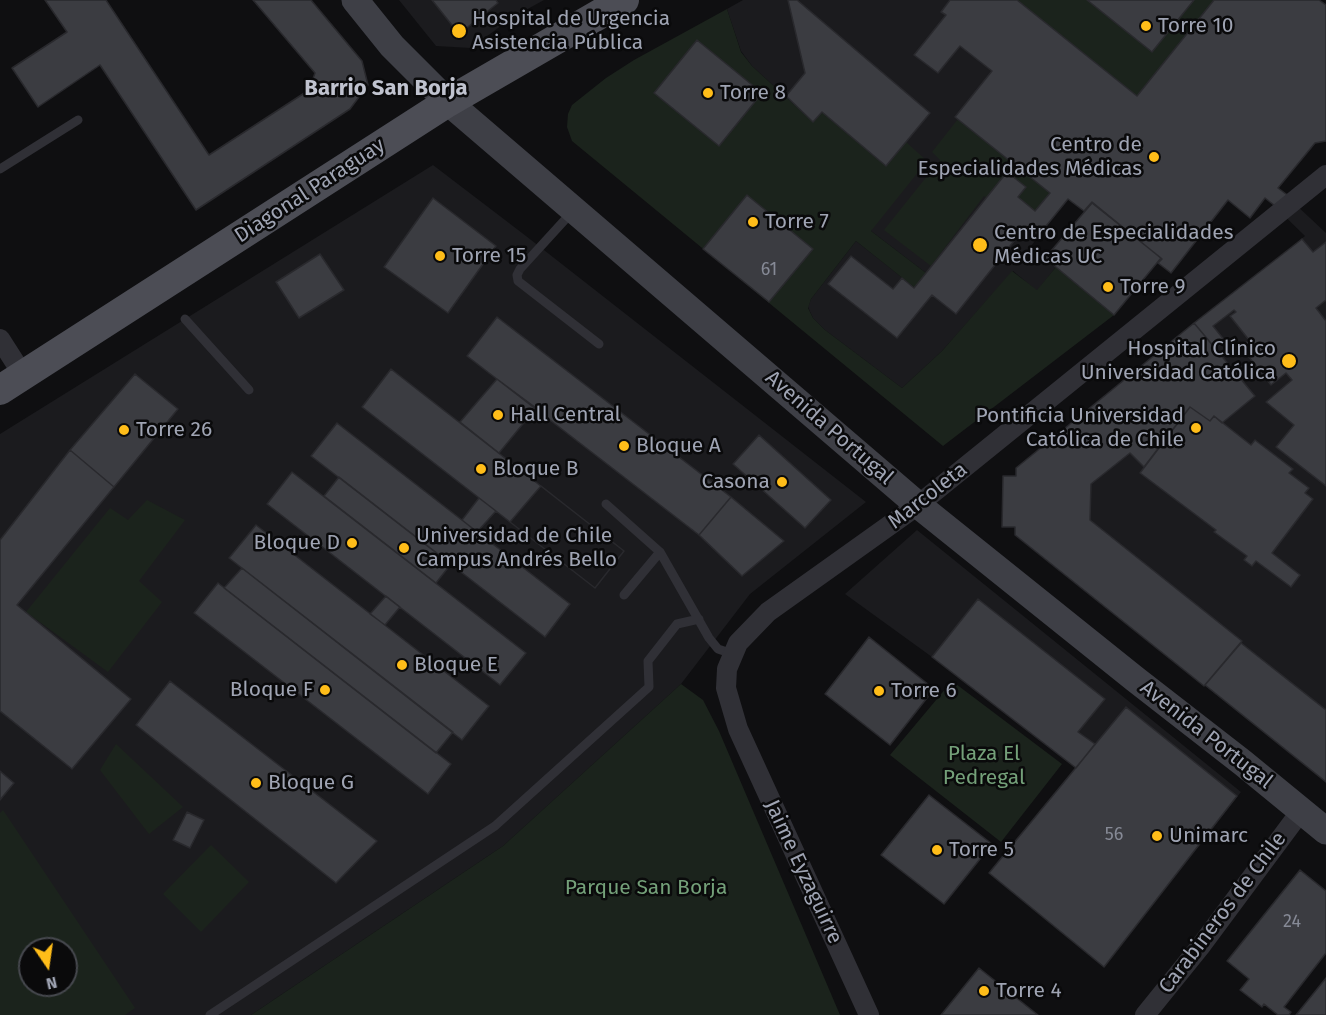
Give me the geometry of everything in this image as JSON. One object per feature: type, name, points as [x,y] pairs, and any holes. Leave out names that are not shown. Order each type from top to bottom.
[{"type":"main road","name":"Avenida Portugal","points":[[355,0],[392,46],[448,102],[918,505],[1326,831]]},
{"type":"main road","name":"Diagonal Paraguay","points":[[12,383],[448,102],[624,0]]},
{"type":"street","name":"Marcoleta","points":[[738,729],[726,688],[727,669],[745,634],[768,612],[918,505],[1326,175]]},
{"type":"street","points":[[0,339],[12,383]]},
{"type":"street","name":"Jaime Eyzaguirre","points":[[738,729],[869,1015]]},
{"type":"street","name":"Carabineros de Chile","points":[[1145,1015],[1200,947],[1301,811]]},
{"type":"lane","points":[[0,169],[78,120]]},
{"type":"lane","points":[[574,210],[520,269],[517,275],[518,281],[599,344]]},
{"type":"lane","points":[[185,319],[249,390]]},
{"type":"lane","points":[[606,504],[660,552],[709,638],[718,649],[733,654]]},
{"type":"lane","points":[[624,595],[660,552]]},
{"type":"lane","points":[[210,1015],[495,826],[649,687],[648,661],[677,624],[699,619]]},
{"type":"shaded area","name":"Hospital de Urgencia Asistencia Pública","points":[[399,0],[544,0],[513,17],[471,48],[436,46]]},
{"type":"shaded area","name":"Pontificia Universidad Católica de Chile","points":[[743,0],[1017,0],[1137,95],[1215,0],[1319,0],[1326,5],[1326,141],[1315,143],[1278,188],[1326,233],[1326,782],[1015,535],[1015,527],[1002,527],[1003,476],[1016,476],[1016,468],[1305,236],[1266,198],[1250,218],[1228,200],[1171,273],[1158,263],[1161,258],[1092,202],[1084,211],[1068,199],[1031,246],[1056,267],[1037,291],[1013,271],[942,351],[902,388],[825,330],[813,318],[808,307],[811,299],[856,241],[914,287],[926,273],[871,231],[886,166],[822,113],[813,122],[752,66],[741,51],[727,9]]},
{"type":"shaded area","name":"Universidad de Chile Campus Andrés Bello","points":[[433,165],[866,502],[750,594],[681,684],[503,846],[251,1015],[0,1015],[0,434]]},
{"type":"shaded area","points":[[917,530],[1241,792],[1104,967],[989,873],[1076,768],[932,657],[845,594]]},
{"type":"green space","points":[[1017,0],[1226,0],[1193,26],[1137,96]]},
{"type":"green space","points":[[727,9],[741,52],[752,66],[813,122],[822,112],[886,166],[906,142],[927,161],[871,231],[926,273],[915,288],[856,241],[811,299],[808,308],[813,318],[825,330],[902,388],[942,351],[1012,271],[1037,290],[1056,267],[1114,315],[943,446],[572,141],[567,127],[568,114],[572,105],[606,78],[634,60]]},
{"type":"green space","points":[[1003,62],[1098,139],[1024,227],[984,196],[931,266],[884,230],[940,160],[932,152]]},
{"type":"green space","points":[[147,500],[185,520],[139,581],[162,602],[108,672],[26,612],[110,508],[128,520]]},
{"type":"green space","name":"Plaza El Pedregal","points":[[952,681],[1062,764],[1001,842],[890,755]]},
{"type":"green space","name":"Parque San Borja","points":[[681,684],[703,700],[719,731],[840,1015],[251,1015],[503,846]]},
{"type":"green space","points":[[116,744],[183,807],[149,834],[100,770]]},
{"type":"green space","points":[[3,810],[135,1008],[125,1015],[0,1015],[0,813]]},
{"type":"green space","points":[[211,845],[249,882],[201,932],[163,894]]},
{"type":"building","points":[[45,0],[106,0],[209,155],[309,90],[315,73],[253,0],[311,0],[362,61],[368,85],[350,109],[196,210],[100,65],[38,107],[12,68],[67,32]]},
{"type":"building","points":[[432,0],[496,0],[498,3],[459,34]]},
{"type":"building","points":[[788,0],[797,0],[930,113],[886,166],[822,112],[813,122],[786,96],[805,73]]},
{"type":"building","name":"Centro de Especialidades Médicas UC","points":[[950,0],[1017,0],[1137,96],[1214,0],[1319,0],[1326,5],[1326,141],[1315,143],[1278,188],[1290,197],[1279,209],[1265,198],[1250,218],[1228,200],[1171,273],[1158,263],[1162,259],[1092,202],[1084,211],[1068,199],[1038,236],[1026,226],[956,314],[932,295],[897,338],[828,284],[851,256],[893,289],[902,278],[914,288],[1007,172],[1026,187],[1018,197],[1035,211],[1050,193],[955,117],[992,71],[960,46],[938,73],[914,55],[946,15],[941,12]]},
{"type":"building","name":"Torre 10","points":[[1087,0],[1194,0],[1152,52]]},
{"type":"building","name":"Torre 8","points":[[697,40],[762,93],[719,146],[654,93]]},
{"type":"building","name":"Torre 7","points":[[747,195],[813,249],[769,302],[703,249]]},
{"type":"building","name":"Torre 15","points":[[433,198],[496,246],[448,313],[384,267]]},
{"type":"building","name":"Torre 9","points":[[1092,203],[1161,258],[1114,315],[1045,258]]},
{"type":"building","name":"Hospital Clínico Universidad Católica","points":[[1302,239],[1313,252],[1326,242],[1326,300],[1316,308],[1326,321],[1326,486],[1276,447],[1294,425],[1266,402],[1292,380],[1286,373],[1271,385],[1241,347],[1249,340],[1230,316],[1236,312],[1234,310],[1213,326],[1225,341],[1215,348],[1194,323]]},
{"type":"building","points":[[320,254],[344,290],[299,318],[276,282]]},
{"type":"building","name":"Bloque A","points":[[497,317],[731,497],[699,535],[467,356]]},
{"type":"building","points":[[1194,323],[1255,396],[1222,423],[1214,416],[1210,421],[1190,407],[1144,467],[1130,453],[1091,484],[1090,520],[1242,641],[1204,686],[1015,535],[1015,527],[1002,527],[1003,476],[1016,476],[1016,468]]},
{"type":"building","name":"Bloque B","points":[[391,369],[624,551],[595,588],[362,407]]},
{"type":"building","name":"Torre 26","points":[[135,374],[178,409],[114,487],[70,450]]},
{"type":"building","name":"Hall Central","points":[[497,379],[536,408],[499,453],[460,422]]},
{"type":"building","points":[[1190,407],[1210,421],[1214,416],[1251,445],[1255,440],[1293,469],[1289,473],[1309,488],[1305,493],[1313,499],[1272,553],[1300,575],[1291,587],[1256,561],[1252,566],[1244,560],[1247,556],[1214,532],[1216,530],[1140,473]]},
{"type":"building","points":[[337,423],[570,604],[545,637],[311,456]]},
{"type":"building","name":"Casona","points":[[759,435],[831,500],[805,528],[733,464]]},
{"type":"building","points":[[70,450],[114,487],[17,605],[131,699],[72,769],[0,711],[0,540]]},
{"type":"building","name":"Bloque D","points":[[292,472],[526,653],[500,685],[267,504]]},
{"type":"building","points":[[339,477],[451,564],[436,583],[324,496]]},
{"type":"building","points":[[541,486],[624,551],[595,588],[510,522]]},
{"type":"building","points":[[731,497],[784,541],[742,576],[699,535]]},
{"type":"building","points":[[479,498],[496,511],[477,532],[462,520]]},
{"type":"building","name":"Bloque E","points":[[256,525],[489,706],[462,740],[229,558]]},
{"type":"building","points":[[242,568],[453,732],[436,753],[224,588]]},
{"type":"building","name":"Bloque F","points":[[218,583],[451,764],[428,794],[194,613]]},
{"type":"building","points":[[386,596],[400,607],[385,625],[370,614]]},
{"type":"building","points":[[978,599],[1105,699],[1078,732],[1095,744],[1076,768],[932,657]]},
{"type":"building","name":"Torre 6","points":[[869,637],[934,689],[890,745],[825,694]]},
{"type":"building","points":[[1241,643],[1326,710],[1326,782],[1205,685]]},
{"type":"building","name":"Bloque G","points":[[170,681],[377,841],[336,883],[136,725]]},
{"type":"building","points":[[1126,707],[1237,796],[1104,967],[989,873]]},
{"type":"building","points":[[0,771],[14,783],[0,800]]},
{"type":"building","name":"Torre 5","points":[[929,795],[992,844],[944,904],[881,855]]},
{"type":"building","points":[[187,812],[204,820],[190,848],[173,840]]},
{"type":"building","points":[[1300,870],[1326,891],[1326,953],[1284,1007],[1291,1012],[1289,1015],[1278,1015],[1264,1004],[1262,1007],[1240,990],[1249,979],[1227,961]]},
{"type":"building","name":"Torre 4","points":[[979,968],[1038,1015],[941,1015]]},
{"type":"building","points":[[1326,978],[1326,1015],[1296,1015]]},
{"type":"place","name":"Torre 10","points":[[1146,26]]},
{"type":"place","name":"Hospital de Urgencia Asistencia Pública","points":[[459,31]]},
{"type":"place","name":"Torre 8","points":[[708,93]]},
{"type":"place","name":"Centro de Especialidades Médicas","points":[[1154,157]]},
{"type":"place","name":"Torre 7","points":[[753,222]]},
{"type":"place","name":"Centro de Especialidades Médicas UC","points":[[980,245]]},
{"type":"place","name":"Torre 15","points":[[440,256]]},
{"type":"place","name":"Torre 9","points":[[1108,287]]},
{"type":"place","name":"Hospital Clínico Universidad Católica","points":[[1289,361]]},
{"type":"place","name":"Hall Central","points":[[498,415]]},
{"type":"place","name":"Pontificia Universidad Católica de Chile","points":[[1196,428]]},
{"type":"place","name":"Torre 26","points":[[124,430]]},
{"type":"place","name":"Bloque A","points":[[624,446]]},
{"type":"place","name":"Bloque B","points":[[481,469]]},
{"type":"place","name":"Casona","points":[[782,482]]},
{"type":"place","name":"Bloque D","points":[[352,543]]},
{"type":"place","name":"Universidad de Chile Campus Andrés Bello","points":[[404,548]]},
{"type":"place","name":"Bloque E","points":[[402,665]]},
{"type":"place","name":"Bloque F","points":[[325,690]]},
{"type":"place","name":"Torre 6","points":[[879,691]]},
{"type":"place","name":"Bloque G","points":[[256,783]]},
{"type":"place","name":"Unimarc","points":[[1157,836]]},
{"type":"place","name":"Torre 5","points":[[937,850]]},
{"type":"place","name":"Torre 4","points":[[984,991]]},
{"type":"district","name":"Barrio San Borja","points":[[386,89]]}]
